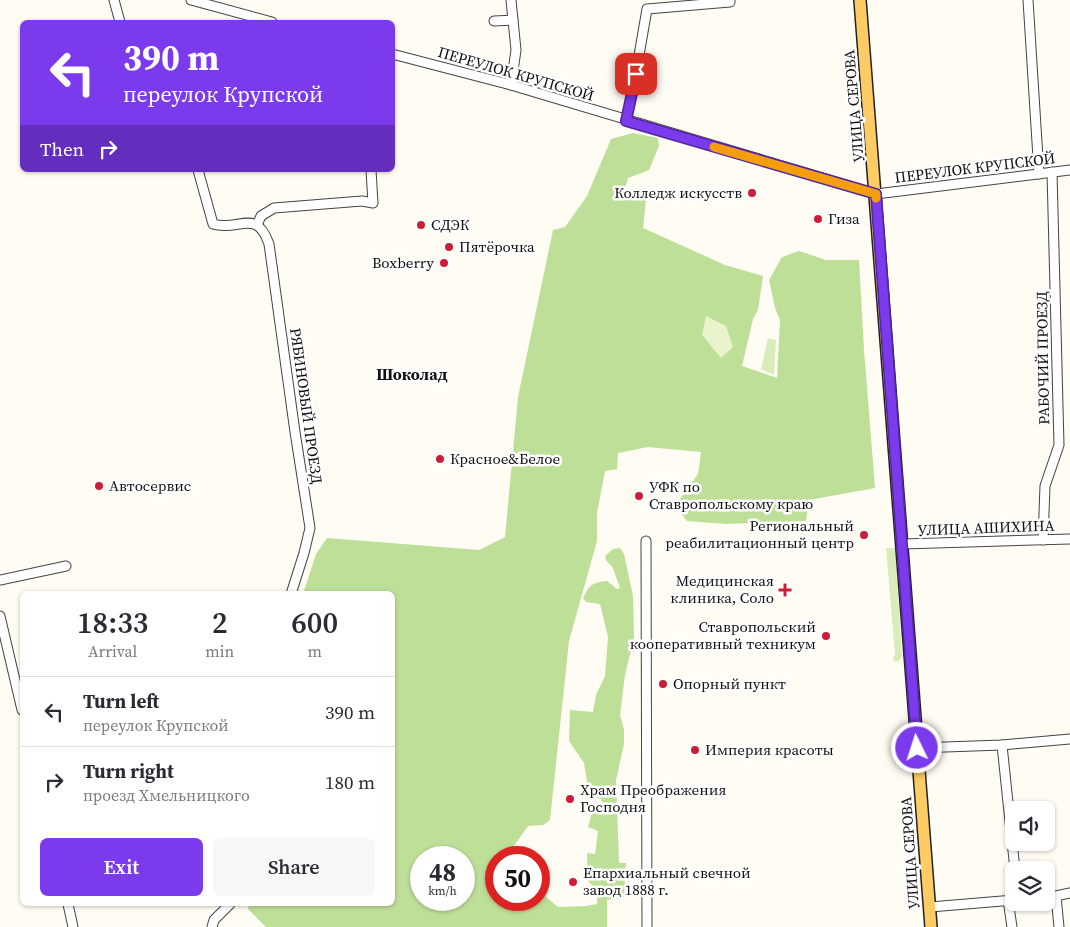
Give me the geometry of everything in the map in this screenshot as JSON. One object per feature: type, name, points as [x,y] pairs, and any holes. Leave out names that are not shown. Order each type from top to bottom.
[{"type":"main road","name":"УЛИЦА СЕРОВА","points":[[860,0],[931,927]]},
{"type":"street","points":[[114,0],[119,20]]},
{"type":"street","points":[[191,0],[218,4],[266,20]]},
{"type":"street","points":[[511,0],[516,50],[512,85]]},
{"type":"street","points":[[626,121],[633,90],[646,4],[730,2],[730,0]]},
{"type":"street","points":[[1028,0],[1040,174]]},
{"type":"street","points":[[494,21],[513,20]]},
{"type":"street","name":"ПЕРЕУЛОК КРУПСКОЙ","points":[[395,55],[512,85],[626,121],[876,194],[1070,170]]},
{"type":"street","points":[[199,172],[213,224],[219,226],[257,224],[261,216],[274,208],[373,202],[371,172]]},
{"type":"street","name":"РАБОЧИЙ ПРОЕЗД","points":[[1043,540],[1045,486],[1059,445],[1052,172]]},
{"type":"street","name":"РЯБИНОВЫЙ ПРОЕЗД","points":[[257,224],[265,232],[269,244],[310,528],[292,591]]},
{"type":"street","name":"УЛИЦА АШИХИНА","points":[[903,544],[1070,539]]},
{"type":"street","points":[[646,541],[647,927]]},
{"type":"street","points":[[0,580],[66,566]]},
{"type":"street","points":[[0,616],[20,701]]},
{"type":"street","points":[[917,748],[1002,745],[1070,739]]},
{"type":"street","points":[[1002,745],[1014,861]]},
{"type":"street","points":[[1059,927],[1056,896],[1070,893]]},
{"type":"street","points":[[930,907],[1005,901]]},
{"type":"street","points":[[68,906],[73,927]]},
{"type":"street","points":[[212,927],[214,920],[228,906]]},
{"type":"street","points":[[1011,911],[1012,927]]},
{"type":"green space","points":[[633,133],[658,138],[659,146],[649,170],[628,178],[624,192],[646,200],[643,228],[725,265],[763,276],[758,310],[753,319],[742,366],[777,378],[780,320],[775,308],[769,280],[782,257],[799,251],[826,260],[859,260],[875,488],[809,500],[806,521],[726,524],[687,521],[675,506],[698,474],[701,452],[648,447],[618,453],[617,469],[605,471],[597,513],[597,541],[569,641],[550,820],[543,825],[528,826],[514,846],[485,846],[485,911],[550,911],[550,900],[558,907],[597,904],[597,890],[588,881],[587,853],[595,854],[598,831],[588,827],[592,812],[604,806],[601,799],[589,794],[584,763],[569,741],[570,710],[593,712],[596,695],[605,676],[608,637],[600,604],[586,602],[583,598],[592,585],[598,583],[607,581],[617,589],[620,588],[613,568],[605,556],[613,549],[620,548],[624,554],[633,596],[634,638],[625,675],[620,715],[624,730],[624,744],[616,780],[619,863],[626,863],[624,897],[607,900],[607,927],[266,927],[248,909],[249,906],[395,906],[395,591],[304,591],[316,554],[327,538],[479,550],[505,537],[518,397],[553,230],[565,227],[587,196],[611,139]]},
{"type":"green space","points":[[706,316],[726,326],[733,347],[721,358],[702,335]]},
{"type":"green space","points":[[768,338],[776,340],[774,375],[761,369]]},
{"type":"green space","points":[[886,548],[895,548],[902,656],[899,661],[894,662],[895,654]]},
{"type":"slow traffic","points":[[714,147],[876,194],[876,198]]},
{"type":"place","name":"Колледж искусств","points":[[752,193]]},
{"type":"place","name":"Гиза","points":[[818,219]]},
{"type":"place","name":"СДЭК","points":[[421,225]]},
{"type":"place","name":"Пятёрочка","points":[[449,247]]},
{"type":"place","name":"Boxberry","points":[[444,263]]},
{"type":"place","name":"Красное&Белое","points":[[440,459]]},
{"type":"place","name":"Автосервис","points":[[99,486]]},
{"type":"place","name":"УФК по Ставропольскому краю","points":[[639,496]]},
{"type":"place","name":"Региональный реабилитационный центр","points":[[864,535]]},
{"type":"place","name":"Медицинская клиника, Соло","points":[[785,590]]},
{"type":"place","name":"Ставропольский кооперативный техникум","points":[[826,636]]},
{"type":"place","name":"Опорный пункт","points":[[663,684]]},
{"type":"place","name":"Империя красоты","points":[[695,750]]},
{"type":"place","name":"Храм Преображения Господня","points":[[570,799]]},
{"type":"place","name":"Епархиальный свечной завод 1888 г.","points":[[573,882]]},
{"type":"district","name":"Шоколад","points":[[412,374]]},
{"type":"route","points":[[636,74],[626,121],[876,194],[917,748]]}]
